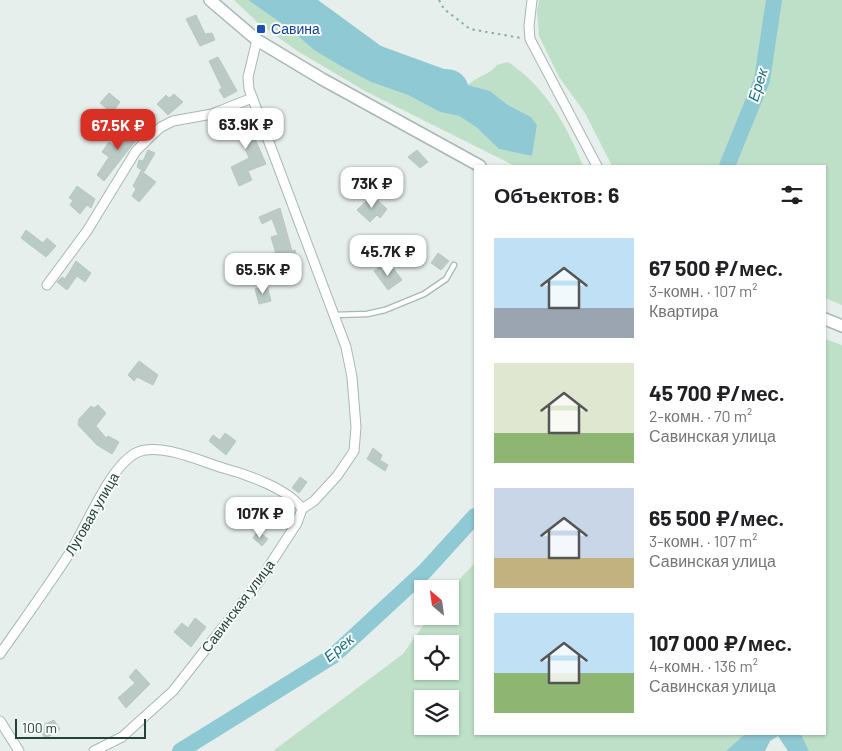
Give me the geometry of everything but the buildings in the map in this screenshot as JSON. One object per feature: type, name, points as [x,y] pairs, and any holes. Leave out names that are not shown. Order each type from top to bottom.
[{"type":"street","points":[[210,0],[257,40],[322,79],[478,165]]},
{"type":"street","points":[[532,0],[529,26],[530,39],[596,165]]},
{"type":"street","name":"Савинская улица","points":[[94,751],[122,737],[173,691],[260,580],[297,523],[302,509],[314,501],[332,482],[354,451],[356,427],[352,377],[346,347],[249,89],[248,77],[257,40]]},
{"type":"street","points":[[47,285],[87,231],[136,151],[151,136],[161,127],[173,121],[212,114],[252,98]]},
{"type":"street","points":[[826,319],[842,326]]},
{"type":"street","name":"Луговая улица","points":[[0,654],[69,554],[114,473],[127,459],[139,452],[156,449],[252,477],[296,500],[302,509]]},
{"type":"street","points":[[0,721],[19,751]]},
{"type":"lane","points":[[335,315],[367,314],[386,310],[424,294],[446,279],[454,265]]},
{"type":"path","points":[[439,0],[444,9],[470,29],[530,39]]},
{"type":"green space","points":[[234,0],[248,0],[291,30],[314,50],[371,82],[408,95],[440,112],[459,116],[476,127],[499,149],[532,156],[537,125],[531,117],[508,105],[490,91],[468,85],[491,71],[497,65],[508,62],[544,95],[570,136],[583,165],[513,165],[365,91],[299,52],[258,23]]},
{"type":"green space","points":[[539,0],[842,0],[842,305],[826,298],[826,165],[611,165],[585,113],[559,77],[539,36],[537,10]]},
{"type":"green space","points":[[826,339],[842,345],[842,751],[809,751],[801,735],[826,735]]},
{"type":"green space","points":[[474,564],[474,735],[744,735],[726,751],[273,751],[403,654],[414,639],[414,680],[459,680],[459,635],[416,635],[424,625],[459,625],[459,580]]},
{"type":"water","points":[[248,0],[318,0],[381,46],[444,69],[459,72],[468,85],[490,91],[508,105],[531,117],[537,125],[532,156],[499,149],[476,127],[459,116],[440,112],[408,95],[371,82],[341,66],[314,50],[291,30]]},
{"type":"water","points":[[744,735],[801,735],[809,751],[788,751],[778,736],[770,741],[765,751],[726,751]]},
{"type":"waterway","name":"Ерек","points":[[727,165],[762,80],[774,0]]},
{"type":"waterway","name":"Ерек","points":[[180,751],[333,656],[425,571],[474,517]]},
{"type":"place","name":"Савина","points":[[261,29]]}]
